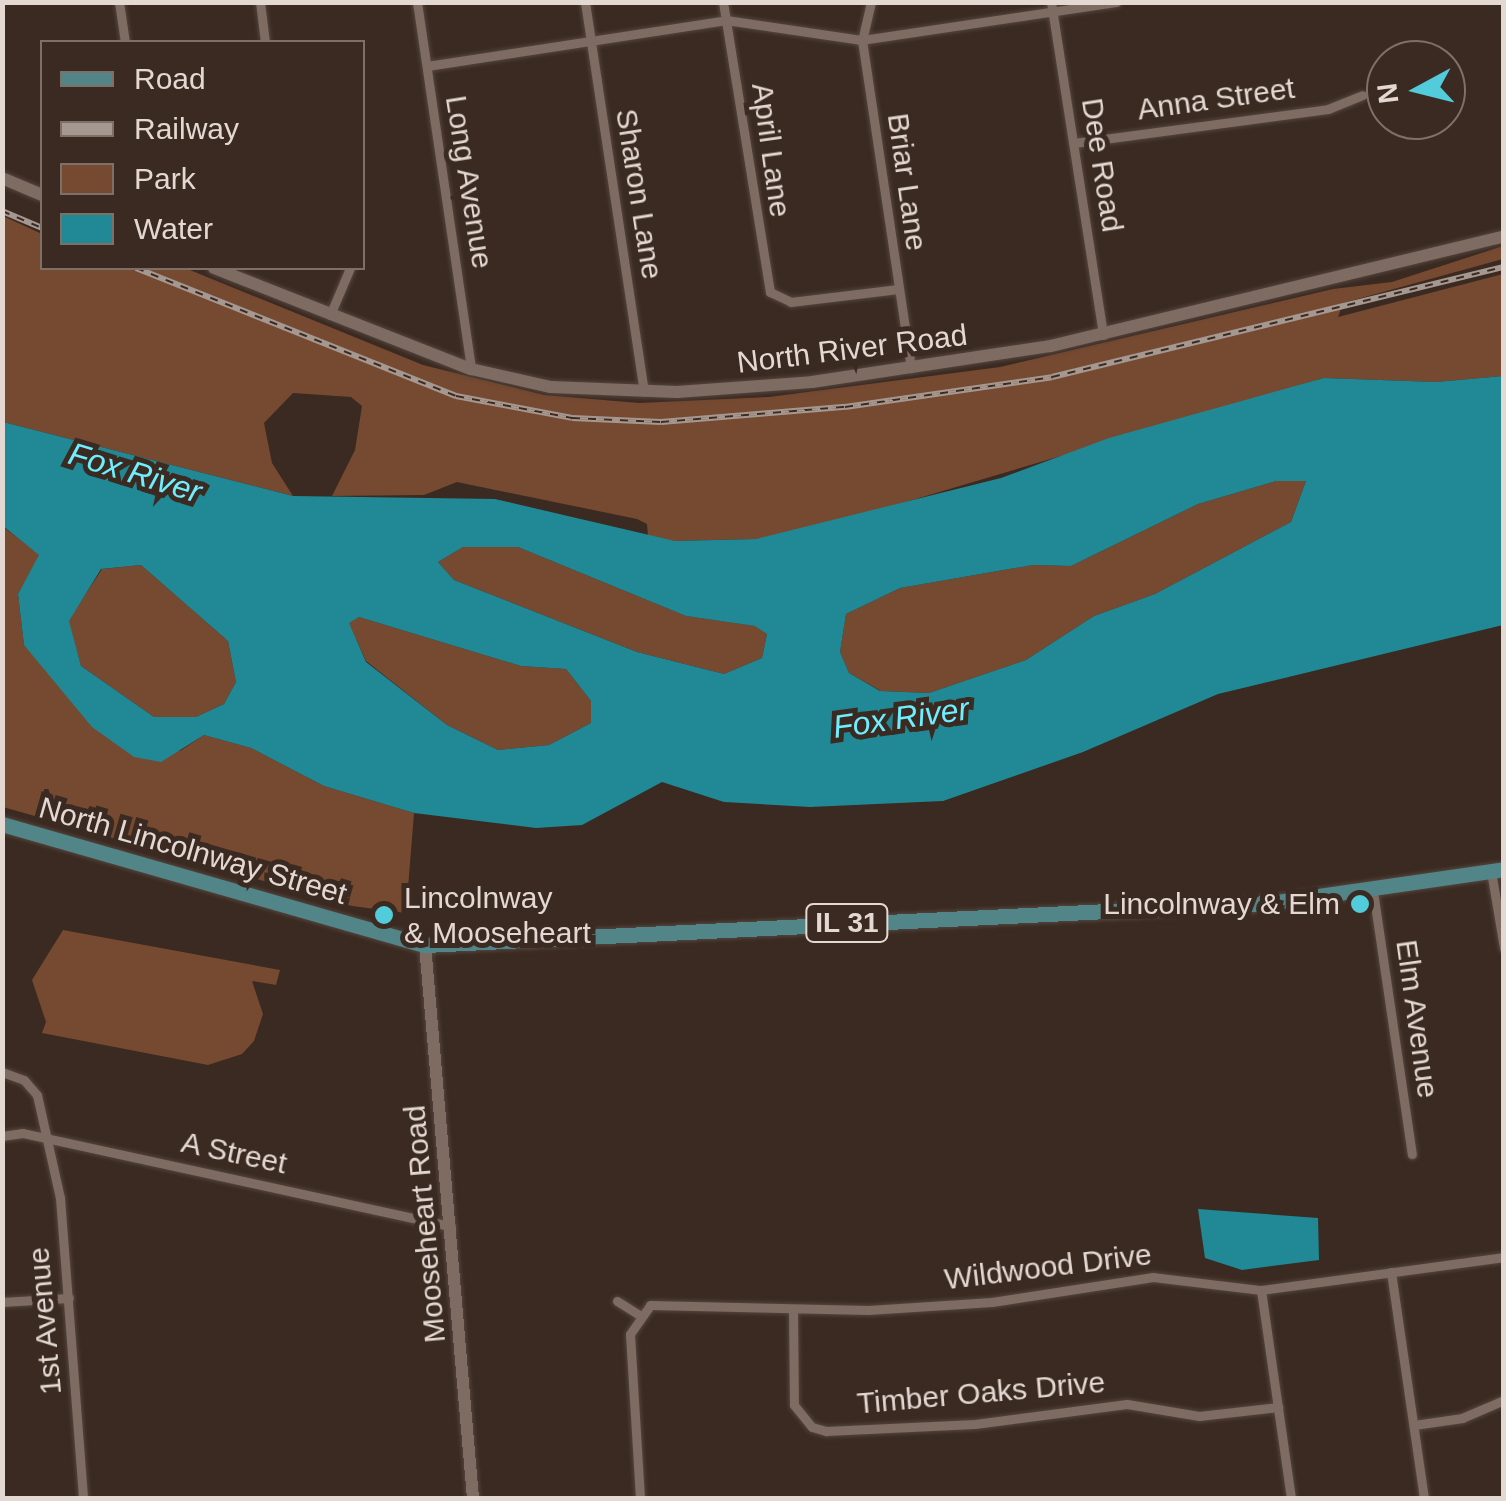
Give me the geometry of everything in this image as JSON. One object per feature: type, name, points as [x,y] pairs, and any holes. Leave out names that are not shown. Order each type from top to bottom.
[{"type":"main road","points":[[2,178],[40,194]]},
{"type":"main road","name":"North River Road","points":[[219,270],[328,318],[471,369],[552,386],[644,392],[911,368],[1103,336],[1504,236]]},
{"type":"main road","name":"North Lincolnway Street","points":[[2,824],[425,945],[1243,904],[1373,891],[1497,870]]},
{"type":"main road","name":"Mooseheart Road","points":[[425,945],[474,1498]]},
{"type":"street","points":[[119,2],[125,40]]},
{"type":"street","points":[[260,2],[265,40]]},
{"type":"street","name":"Long Avenue","points":[[416,2],[471,369]]},
{"type":"street","name":"Sharon Lane","points":[[584,2],[644,392]]},
{"type":"street","name":"April Lane","points":[[723,2],[765,280],[778,300],[898,288]]},
{"type":"street","name":"Briar Lane","points":[[870,2],[862,40],[911,368]]},
{"type":"street","points":[[426,66],[726,20],[862,40],[1052,7],[1116,2]]},
{"type":"street","name":"Dee Road","points":[[1052,7],[1103,336]]},
{"type":"street","name":"Anna Street","points":[[1074,144],[1328,109],[1362,95]]},
{"type":"street","points":[[328,318],[349,270]]},
{"type":"street","points":[[1497,870],[1504,948]]},
{"type":"street","name":"Elm Avenue","points":[[1373,891],[1412,1154]]},
{"type":"street","name":"1st Avenue","points":[[2,1072],[24,1080],[37,1096],[47,1140],[69,1298],[83,1498]]},
{"type":"street","name":"A Street","points":[[4,1135],[47,1140],[451,1226]]},
{"type":"street","name":"Wildwood Drive","points":[[638,1314],[668,1301],[792,1310],[992,1302],[1153,1277],[1261,1290],[1504,1256]]},
{"type":"street","points":[[1391,1272],[1424,1498]]},
{"type":"street","points":[[1261,1290],[1291,1498]]},
{"type":"street","points":[[2,1302],[69,1298]]},
{"type":"street","points":[[617,1301],[638,1314],[630,1349],[640,1498]]},
{"type":"street","name":"Timber Oaks Drive","points":[[792,1310],[794,1405],[812,1427],[826,1431],[975,1424],[1127,1404],[1198,1416],[1278,1407]]},
{"type":"street","points":[[1414,1425],[1482,1412],[1504,1400]]},
{"type":"green space","points":[[3,216],[40,233],[40,270],[190,270],[423,365],[544,395],[639,403],[769,397],[1000,367],[1333,289],[1392,282],[1503,246],[1503,259],[1343,303],[1338,317],[1503,274],[1503,376],[1436,382],[1324,378],[828,525],[756,539],[675,541],[648,537],[647,524],[637,519],[457,482],[424,495],[332,496],[355,450],[362,406],[351,397],[293,393],[264,423],[272,463],[293,496],[3,422]]},
{"type":"green space","points":[[1276,481],[1306,481],[1291,522],[1155,594],[1094,616],[1026,660],[929,693],[881,691],[849,673],[840,652],[846,614],[900,588],[1033,565],[1071,566],[1198,504]]},
{"type":"green space","points":[[2,526],[40,555],[18,594],[24,645],[180,751],[204,735],[251,748],[324,786],[414,813],[406,913],[352,906],[3,807]]},
{"type":"green space","points":[[463,547],[518,547],[686,616],[756,626],[767,634],[762,658],[724,674],[637,652],[454,580],[438,562]]},
{"type":"green space","points":[[141,565],[228,641],[236,682],[224,704],[196,717],[154,717],[81,666],[68,621],[102,569]]},
{"type":"green space","points":[[359,617],[521,666],[566,669],[591,701],[591,723],[549,745],[498,750],[447,725],[366,661],[348,622]]},
{"type":"green space","points":[[63,930],[280,970],[276,985],[252,981],[263,1014],[254,1041],[242,1054],[208,1065],[42,1033],[46,1022],[32,980]]},
{"type":"water","name":"Fox River","points":[[1503,376],[1503,625],[1218,694],[1083,752],[943,801],[810,807],[724,802],[662,782],[582,825],[536,828],[414,813],[324,786],[251,748],[204,735],[161,762],[134,757],[92,727],[24,645],[18,594],[39,555],[3,526],[3,422],[293,496],[495,499],[675,541],[756,539],[1001,478],[1109,438],[1324,378],[1436,382]],"holes":[[[1276,481],[1306,481],[1291,522],[1155,594],[1094,616],[1026,660],[929,693],[880,691],[849,673],[840,652],[846,614],[900,588],[1033,565],[1071,566],[1198,504]],[[463,547],[518,547],[686,616],[755,626],[767,634],[762,658],[724,674],[637,652],[454,580],[438,562]],[[141,565],[228,641],[236,682],[224,704],[196,717],[154,717],[81,666],[69,621],[101,569]],[[359,617],[521,666],[566,669],[591,701],[591,723],[549,745],[498,750],[447,725],[366,662],[349,623]]]},
{"type":"water","points":[[1198,1209],[1318,1218],[1319,1260],[1242,1270],[1205,1258]]},
{"type":"railway","points":[[2,211],[40,227]]},
{"type":"railway","points":[[141,270],[456,396],[572,418],[661,422],[845,407],[1052,377],[1504,267]]},
{"type":"place","name":"Lincolnway & Elm","points":[[1360,904]]},
{"type":"place","name":"Lincolnway & Mooseheart","points":[[384,915]]}]
